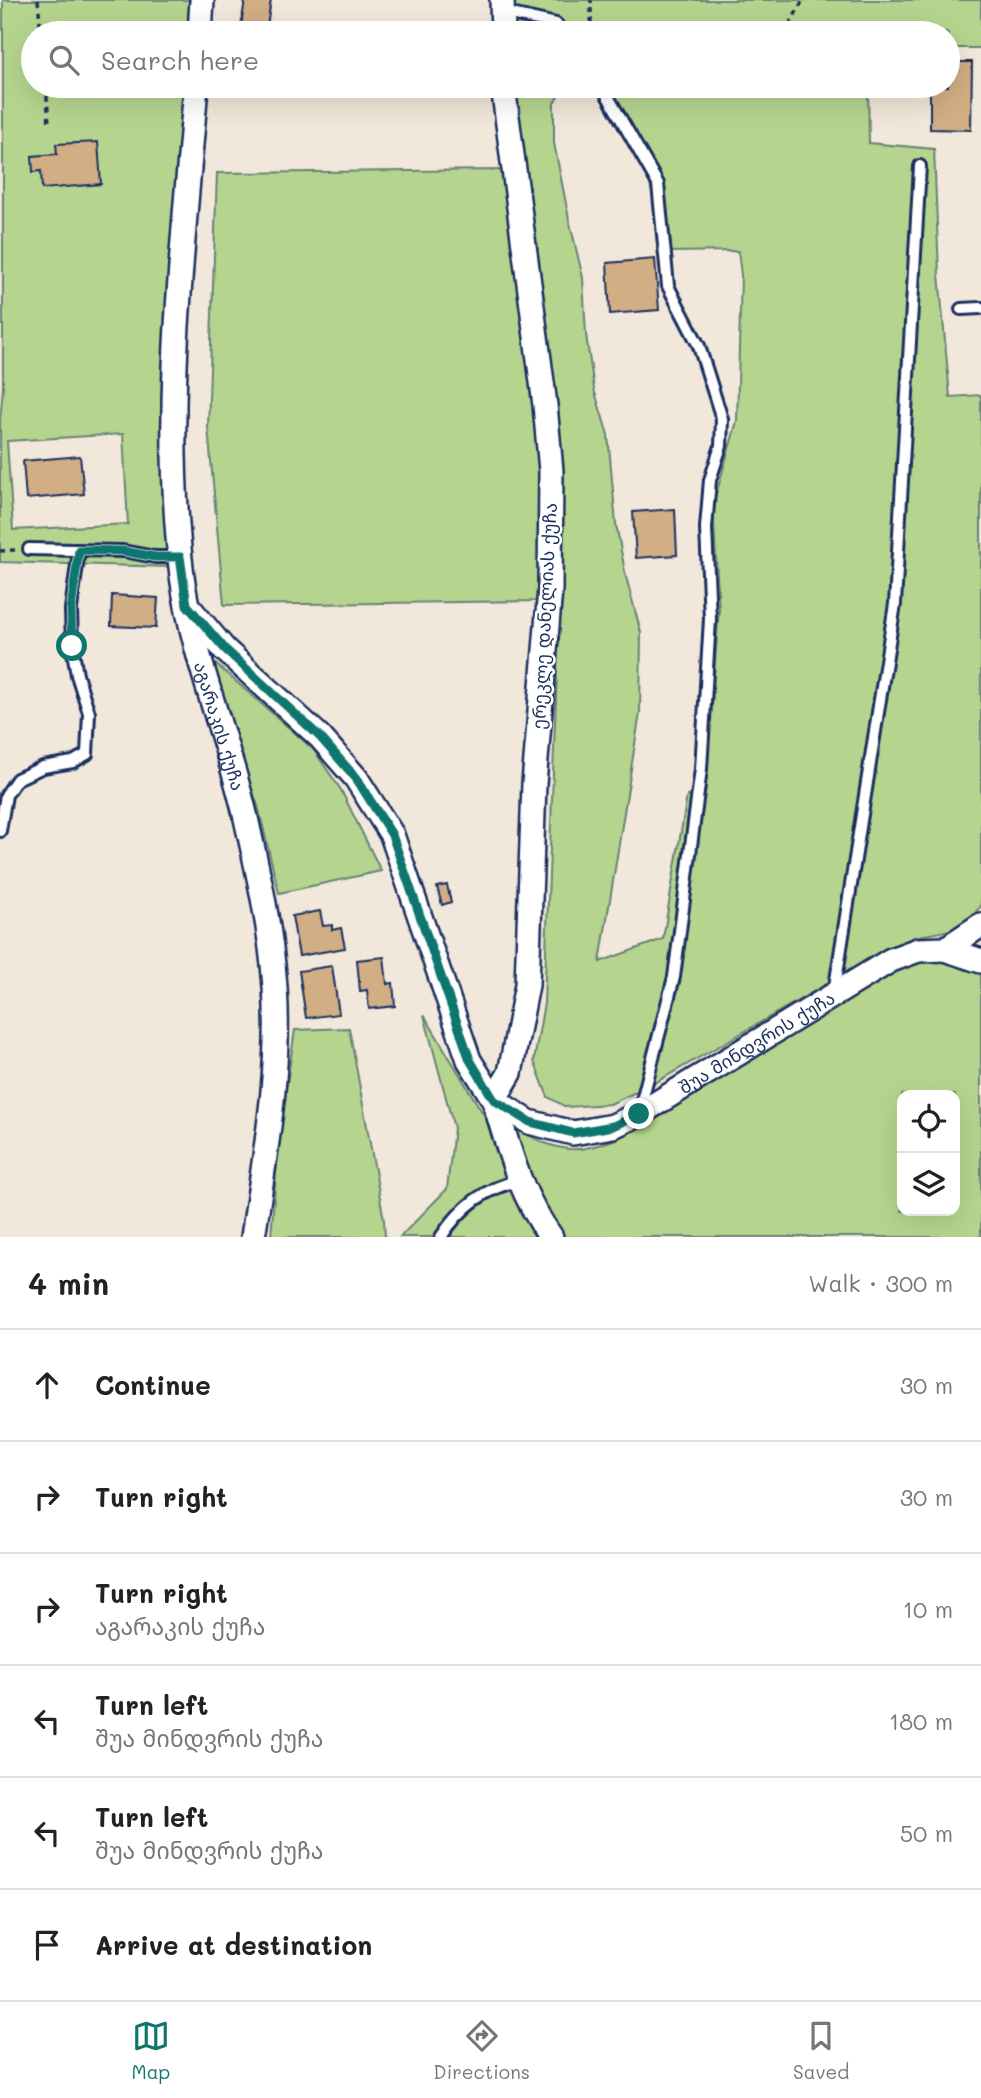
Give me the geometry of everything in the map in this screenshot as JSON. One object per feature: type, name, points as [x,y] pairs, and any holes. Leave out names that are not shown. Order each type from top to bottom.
[{"type":"street","points":[[201,21],[202,0]]},
{"type":"street","name":"აგარაკის ქუჩა","points":[[194,98],[175,354],[175,472],[180,557],[187,605],[245,814],[266,913],[275,987],[275,1053],[266,1149],[253,1237]]},
{"type":"street","name":"ერეკლე დანელიას ქუჩა","points":[[494,1100],[510,1073],[527,985],[534,785],[550,589],[551,471],[545,405],[505,98]]},
{"type":"street","name":"შუა მინდვრის ქუჩა","points":[[187,605],[225,649],[320,737],[356,778],[392,835],[470,1060],[494,1100],[530,1122],[573,1133],[613,1126],[639,1114],[891,960],[918,950],[945,949],[981,925]]},
{"type":"street","points":[[945,949],[981,961]]},
{"type":"street","points":[[494,1100],[519,1181],[536,1215],[551,1237]]},
{"type":"lane","points":[[502,15],[538,21]]},
{"type":"lane","points":[[609,98],[658,184],[668,286],[699,345],[722,419],[721,446],[710,480],[706,528],[710,619],[701,769],[674,977],[639,1114]]},
{"type":"lane","points":[[834,996],[895,604],[920,166]]},
{"type":"lane","points":[[961,309],[981,308]]},
{"type":"lane","points":[[29,549],[123,551],[155,557],[180,557]]},
{"type":"lane","points":[[0,831],[6,795],[17,779],[43,767],[73,762],[87,754],[89,713],[77,676],[72,646],[71,609],[79,550]]},
{"type":"lane","points":[[441,1237],[463,1209],[485,1192],[519,1181]]},
{"type":"path","points":[[38,0],[40,21]]},
{"type":"path","points":[[591,0],[591,21]]},
{"type":"path","points":[[792,21],[803,0]]},
{"type":"path","points":[[47,98],[50,123]]},
{"type":"green space","points":[[3,0],[192,0],[191,21],[21,21],[21,98],[184,98],[161,404],[170,567],[0,562],[0,421],[3,387]],"holes":[[[123,434],[128,524],[13,530],[7,441]]]},
{"type":"green space","points":[[513,0],[981,0],[981,48],[960,48],[960,21],[513,21]]},
{"type":"green space","points":[[514,98],[557,98],[554,103],[554,143],[583,278],[586,335],[594,389],[608,435],[616,524],[626,577],[641,633],[640,713],[600,962],[663,939],[687,796],[705,794],[719,610],[713,505],[737,421],[741,275],[738,251],[667,252],[644,161],[605,98],[868,98],[869,143],[934,149],[939,274],[950,397],[981,395],[981,906],[960,925],[946,931],[915,937],[888,949],[651,1085],[610,1104],[566,1107],[548,1097],[534,1061],[544,1003],[560,595]]},
{"type":"green space","points":[[502,170],[539,439],[543,547],[541,601],[224,605],[208,427],[217,173]]},
{"type":"green space","points":[[208,660],[216,664],[313,749],[341,790],[381,871],[279,893],[258,806]]},
{"type":"green space","points":[[933,958],[981,971],[981,1237],[559,1237],[505,1120],[543,1142],[564,1148],[586,1148],[617,1139],[911,960]]},
{"type":"green space","points":[[424,1015],[485,1117],[539,1237],[400,1237],[447,1189],[454,1128]]},
{"type":"green space","points":[[349,1028],[385,1237],[271,1237],[279,1136],[295,1030]]},
{"type":"building","points":[[245,0],[271,0],[268,21],[242,21]]},
{"type":"building","points":[[960,62],[972,62],[971,130],[930,129],[930,98],[960,98]]},
{"type":"building","points":[[98,142],[101,184],[42,189],[41,171],[33,172],[32,156],[57,154],[56,144]]},
{"type":"building","points":[[655,259],[659,310],[610,314],[607,263]]},
{"type":"building","points":[[80,456],[84,494],[26,499],[23,461]]},
{"type":"building","points":[[675,509],[677,555],[636,558],[633,512]]},
{"type":"building","points":[[112,595],[158,598],[156,628],[111,626]]},
{"type":"building","points":[[447,885],[451,902],[442,905],[437,887]]},
{"type":"building","points":[[320,911],[323,926],[332,925],[332,930],[341,928],[345,948],[299,956],[292,916]]},
{"type":"building","points":[[384,957],[387,984],[393,983],[395,1006],[369,1009],[367,990],[360,991],[357,960]]},
{"type":"building","points":[[332,966],[339,1014],[306,1018],[299,971]]},
{"type":"route","points":[[72,646],[71,609],[79,550],[180,557],[187,605],[225,649],[320,737],[356,778],[392,835],[470,1060],[494,1100],[530,1122],[573,1133],[613,1126],[639,1114]]}]
